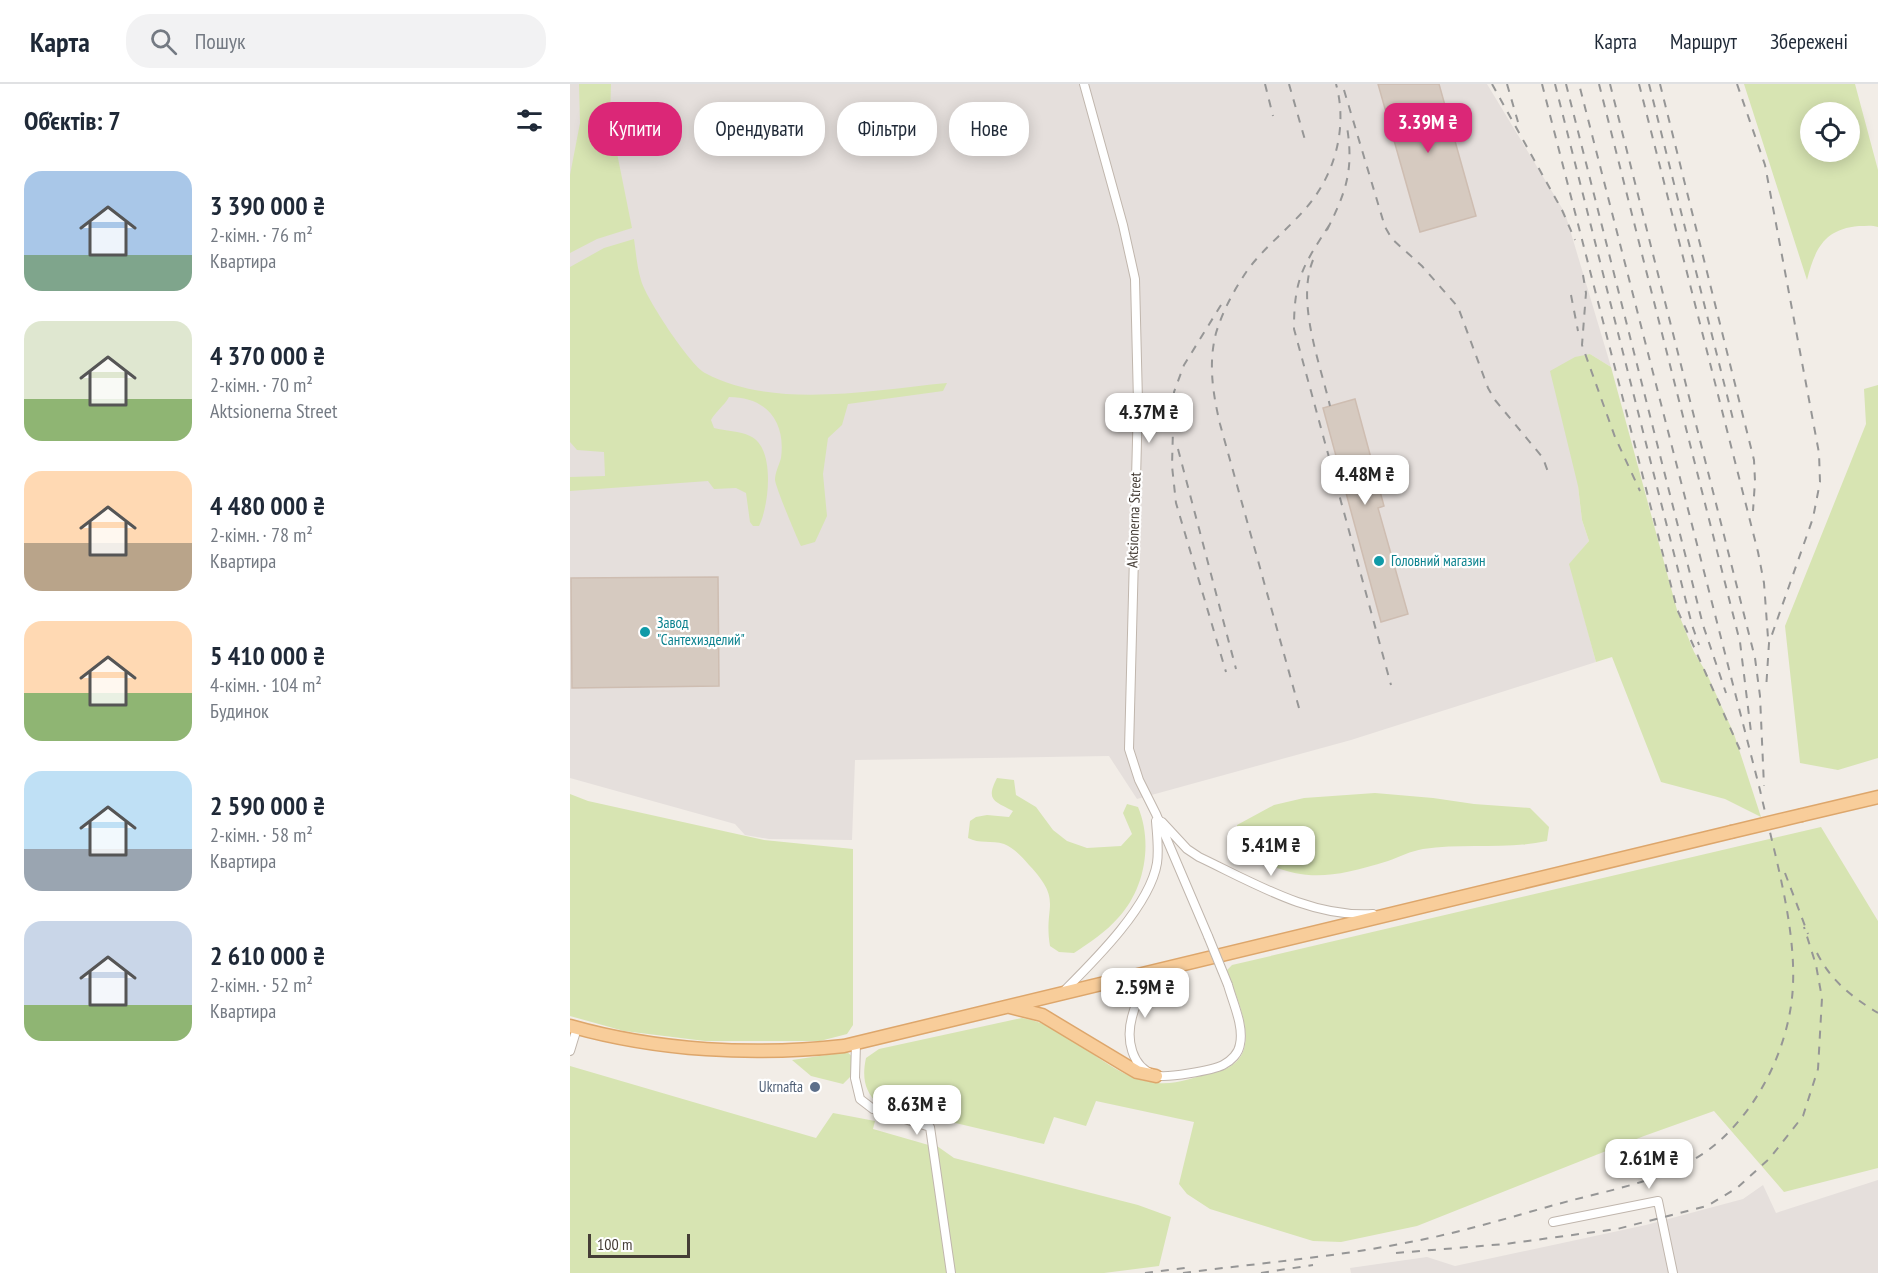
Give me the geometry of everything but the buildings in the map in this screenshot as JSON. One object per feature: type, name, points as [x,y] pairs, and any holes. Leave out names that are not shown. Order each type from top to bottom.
[{"type":"main road","points":[[573,1027],[633,1041],[713,1049],[802,1050],[856,1043],[1878,797]]},
{"type":"main road","points":[[1005,1006],[1042,1015],[1131,1068],[1156,1076]]},
{"type":"street","name":"Aktsionerna Street","points":[[1084,84],[1124,225],[1135,279],[1138,402],[1128,736],[1136,773],[1156,814]]},
{"type":"street","points":[[1156,814],[1176,839],[1199,857],[1296,901],[1338,914],[1398,912]]},
{"type":"street","points":[[1156,814],[1228,985],[1241,1043],[1235,1055],[1223,1065],[1156,1076],[1138,1065],[1131,1049],[1130,1022],[1143,990],[1156,976],[1171,966]]},
{"type":"street","points":[[1063,992],[1098,957],[1145,894],[1157,862],[1156,814]]},
{"type":"street","points":[[570,1051],[573,1027]]},
{"type":"street","points":[[856,1043],[855,1078],[860,1099],[873,1109],[930,1127],[951,1273]]},
{"type":"street","points":[[1553,1222],[1658,1201],[1673,1273]]},
{"type":"shaded area","points":[[570,84],[1487,84],[1565,213],[1611,367],[1590,354],[1578,486],[1582,520],[1589,541],[1570,564],[1596,662],[1351,740],[1137,799],[1109,756],[855,760],[852,840],[769,839],[745,835],[735,824],[570,778]]},
{"type":"shaded area","points":[[1878,1180],[1878,1273],[1351,1273],[1350,1268],[1427,1257],[1455,1266],[1646,1225],[1743,1199],[1763,1185],[1776,1213]]},
{"type":"green space","points":[[579,84],[611,84],[610,102],[588,102],[588,156],[618,156],[632,228],[597,239],[570,253],[570,175],[580,123]]},
{"type":"green space","points":[[1744,84],[1855,84],[1860,102],[1800,102],[1800,162],[1860,162],[1860,103],[1878,170],[1878,227],[1859,226],[1837,231],[1823,242],[1807,280]]},
{"type":"green space","points":[[634,239],[644,289],[679,345],[705,373],[732,384],[761,391],[792,394],[856,393],[947,383],[943,391],[848,404],[842,425],[828,438],[823,474],[827,516],[815,542],[801,546],[776,485],[775,477],[781,458],[782,445],[776,422],[763,407],[742,398],[729,397],[711,420],[714,428],[750,436],[758,442],[764,452],[768,478],[763,517],[759,526],[753,526],[750,522],[746,493],[736,488],[714,489],[708,481],[570,491],[570,477],[605,476],[604,452],[577,450],[570,442],[570,267],[604,248]]},
{"type":"green space","points":[[1590,354],[1611,367],[1677,610],[1694,652],[1706,672],[1734,734],[1761,817],[1725,799],[1661,782],[1612,657],[1596,662],[1569,564],[1589,541],[1582,520],[1578,486],[1550,371],[1575,357]]},
{"type":"green space","points":[[1878,385],[1878,758],[1838,770],[1800,763],[1785,626],[1866,424],[1864,389]]},
{"type":"green space","points":[[997,778],[1014,780],[1016,795],[1036,807],[1053,830],[1067,841],[1087,848],[1121,846],[1132,834],[1123,813],[1127,804],[1138,807],[1143,821],[1145,850],[1144,865],[1135,893],[1113,923],[1074,953],[1059,952],[1050,946],[1049,896],[1040,877],[1024,859],[1004,844],[968,838],[970,821],[976,817],[987,815],[1009,817],[1013,811],[997,802],[992,796]]},
{"type":"green space","points":[[1375,793],[1530,808],[1549,827],[1547,841],[1532,844],[1423,849],[1347,872],[1314,875],[1281,869],[1263,862],[1242,852],[1237,840],[1237,825],[1274,805],[1304,798]]},
{"type":"green space","points":[[570,794],[588,801],[764,840],[853,849],[853,1025],[847,1034],[820,1041],[705,1041],[624,1031],[570,1016]]},
{"type":"green space","points":[[1821,827],[1878,921],[1878,1168],[1784,1192],[1714,1111],[1644,1136],[1417,1226],[1341,1242],[1313,1241],[1210,1209],[1187,1194],[1179,1184],[1194,1122],[1096,1101],[1086,1126],[1054,1117],[1044,1144],[879,1105],[865,1083],[866,1058],[879,1049],[1022,1018],[1058,1031],[1123,1073],[1140,1080],[1158,1083],[1178,1082],[1212,1073],[1230,1067],[1240,1057],[1245,1045],[1243,1016],[1227,970],[1232,965]]},
{"type":"green space","points":[[847,1052],[853,1057],[852,1075],[843,1084],[811,1076],[792,1060]]},
{"type":"green space","points":[[570,1066],[816,1138],[833,1113],[875,1121],[873,1129],[932,1146],[951,1273],[570,1273]]},
{"type":"green space","points":[[937,1146],[954,1158],[1138,1205],[1171,1217],[1159,1266],[1104,1273],[954,1273]]},
{"type":"railway","points":[[1265,84],[1273,116]]},
{"type":"railway","points":[[1289,84],[1305,140]]},
{"type":"railway","points":[[1299,708],[1220,424],[1214,390],[1212,356],[1222,316],[1249,268],[1306,208],[1325,181],[1336,150],[1339,133],[1339,100],[1336,84]]},
{"type":"railway","points":[[1492,84],[1562,210],[1575,240]]},
{"type":"railway","points":[[1507,84],[1518,122]]},
{"type":"railway","points":[[1542,84],[1677,609],[1740,750]]},
{"type":"railway","points":[[1555,84],[1692,625],[1699,645]]},
{"type":"railway","points":[[1566,84],[1703,625],[1726,693]]},
{"type":"railway","points":[[1183,1273],[1354,1252],[1430,1238],[1665,1174],[1700,1156],[1731,1130],[1745,1114],[1768,1078],[1784,1039],[1792,998],[1793,973],[1792,947],[1784,894],[1760,790],[1579,84]]},
{"type":"railway","points":[[1599,84],[1740,642],[1751,732]]},
{"type":"railway","points":[[1610,84],[1755,658],[1760,696],[1764,786]]},
{"type":"railway","points":[[1639,84],[1758,552],[1764,583],[1768,638]]},
{"type":"railway","points":[[1649,84],[1733,419]]},
{"type":"railway","points":[[1660,84],[1754,460],[1753,511]]},
{"type":"railway","points":[[1737,84],[1765,165],[1819,453],[1820,482],[1813,518],[1769,643],[1766,690]]},
{"type":"railway","points":[[1344,90],[1385,227],[1392,239],[1422,266],[1458,307],[1488,388],[1495,400],[1543,458],[1548,472]]},
{"type":"railway","points":[[1327,230],[1347,180],[1350,156],[1347,127]]},
{"type":"railway","points":[[1330,224],[1307,262],[1298,284],[1294,329],[1391,685]]},
{"type":"railway","points":[[1313,260],[1308,277],[1308,313],[1330,406]]},
{"type":"railway","points":[[1583,275],[1586,293],[1582,345],[1615,437],[1640,491]]},
{"type":"railway","points":[[1571,295],[1578,331]]},
{"type":"railway","points":[[1221,305],[1184,365],[1174,392],[1172,466],[1176,503],[1226,672]]},
{"type":"railway","points":[[1178,449],[1236,669]]},
{"type":"railway","points":[[1785,873],[1808,934]]},
{"type":"railway","points":[[1396,1253],[1505,1244],[1617,1229],[1707,1206],[1737,1188],[1770,1158],[1803,1116],[1818,1069],[1822,998],[1816,965],[1804,927]]},
{"type":"railway","points":[[1817,953],[1843,988],[1878,1013]]},
{"type":"railway","points":[[1261,1273],[1313,1265]]},
{"type":"railway","points":[[1145,1273],[1192,1267]]},
{"type":"place","name":"Головний магазин","points":[[1379,561]]},
{"type":"place","name":"Завод \"Сантехизделий\"","points":[[645,632]]},
{"type":"place","name":"Ukrnafta","points":[[815,1087]]}]
